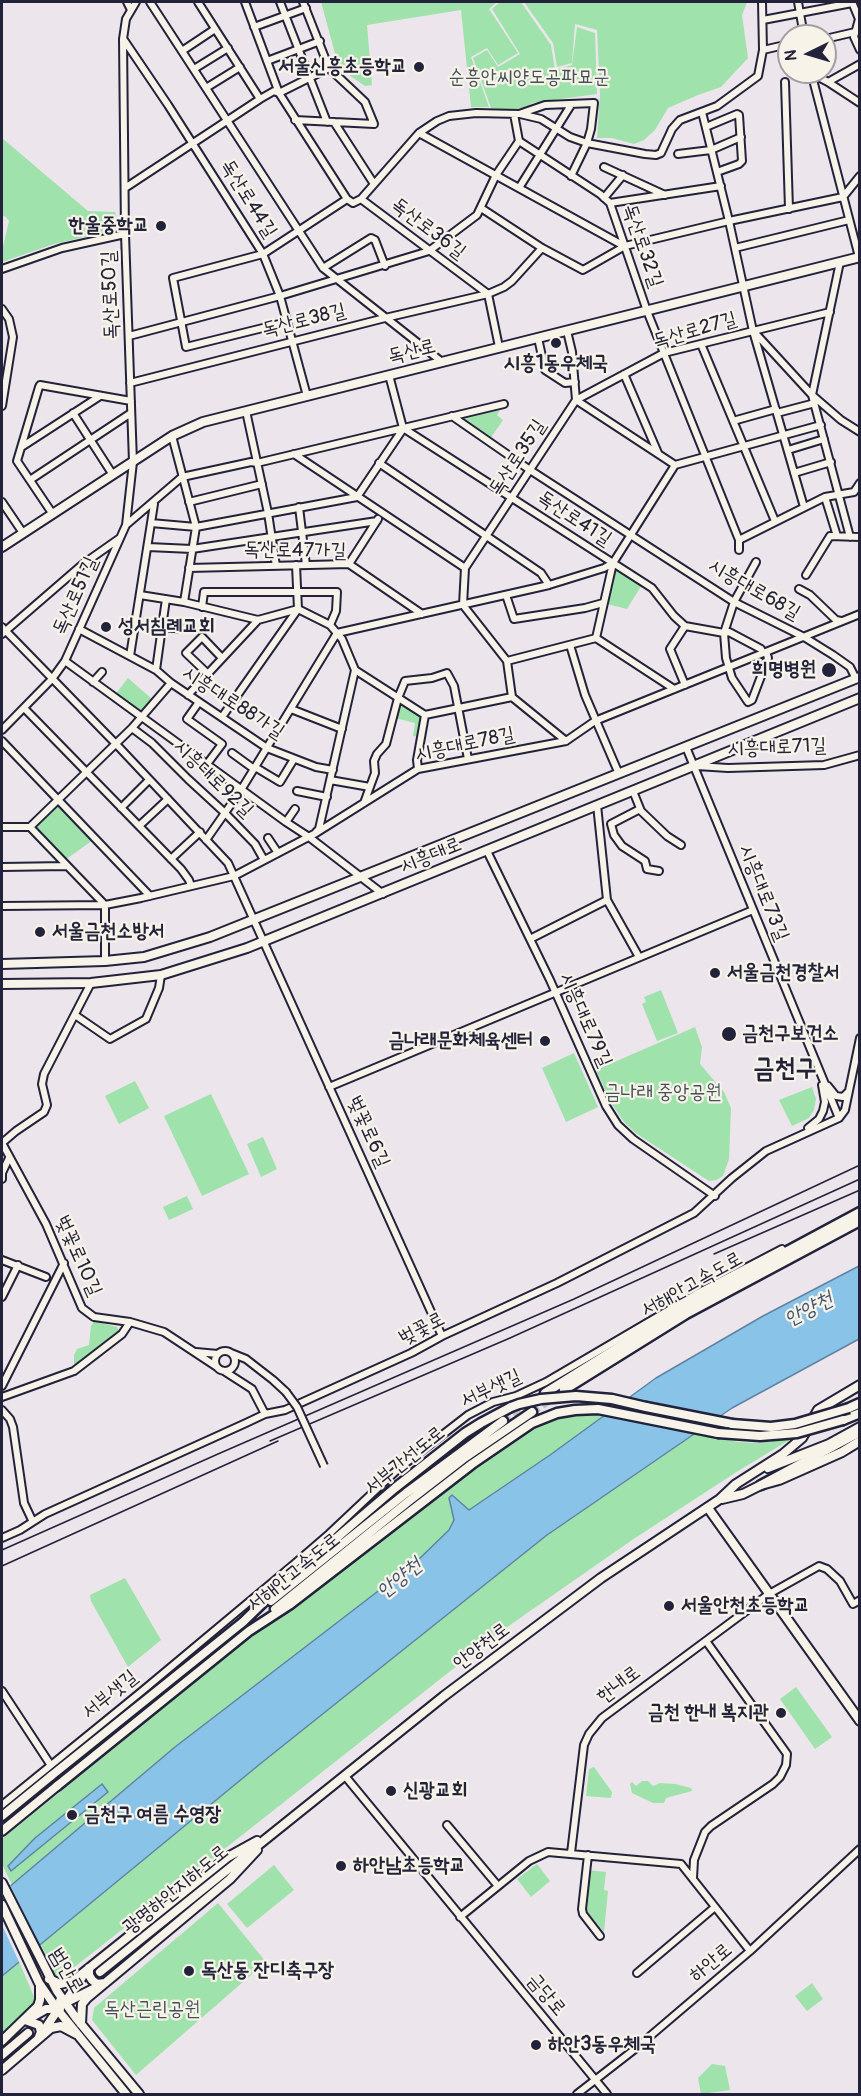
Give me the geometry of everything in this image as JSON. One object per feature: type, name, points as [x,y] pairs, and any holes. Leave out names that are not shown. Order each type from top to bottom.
[{"type":"highway","name":"서해안고속도로","points":[[545,1393],[684,1311],[860,1212]]},
{"type":"highway","name":"서해안고속도로","points":[[564,1389],[684,1311],[860,1221]]},
{"type":"highway","name":"서부간선도로","points":[[51,1776],[243,1622],[278,1588],[395,1488],[465,1433],[512,1407],[541,1399],[595,1397],[732,1424],[771,1427],[815,1420],[860,1403]]},
{"type":"highway","points":[[57,1786],[249,1631],[289,1605],[532,1423],[557,1413],[575,1410],[609,1410],[742,1436],[797,1433],[860,1413]]},
{"type":"highway","name":"서해안고속도로","points":[[249,1631],[463,1459],[532,1412]]},
{"type":"highway","name":"서해안고속도로","points":[[243,1622],[282,1594],[406,1493],[503,1421]]},
{"type":"highway","points":[[761,1485],[860,1432]]},
{"type":"main road","name":"독산로","points":[[2,548],[172,436],[202,422],[859,257]]},
{"type":"main road","name":"시흥대로","points":[[2,964],[105,961],[160,953],[254,921],[858,678]]},
{"type":"main road","name":"시흥대로","points":[[2,984],[91,983],[161,975],[263,942],[633,790],[859,701]]},
{"type":"main road","name":"안양천로","points":[[272,1834],[444,1696],[534,1628],[602,1578],[708,1508],[736,1484],[798,1443],[818,1410],[860,1386]]},
{"type":"main road","points":[[752,1474],[829,1444],[860,1427]]},
{"type":"main road","name":"안양천로","points":[[720,1499],[743,1494],[800,1471],[860,1442]]},
{"type":"main road","points":[[708,1508],[860,1721]]},
{"type":"main road","points":[[2,1816],[51,1776]]},
{"type":"main road","points":[[2,1831],[57,1786]]},
{"type":"main road","points":[[49,1978],[60,1984],[69,1983],[228,1857],[272,1834]]},
{"type":"main road","points":[[81,2024],[82,2004],[230,1879],[272,1834]]},
{"type":"main road","name":"광명하안지하도로","points":[[100,1972],[272,1834]]},
{"type":"main road","name":"범안로","points":[[2,1883],[57,1991],[63,2008],[80,2037],[126,2094]]},
{"type":"main road","name":"범안로","points":[[2,1905],[46,1993],[81,2024],[139,2094]]},
{"type":"main road","points":[[2,1916],[13,1928]]},
{"type":"main road","points":[[88,1969],[95,1983],[105,1983]]},
{"type":"main road","points":[[63,2008],[88,1969]]},
{"type":"main road","points":[[2,2041],[38,2006],[39,1983]]},
{"type":"main road","points":[[39,2038],[63,2008],[105,1983]]},
{"type":"main road","points":[[25,2020],[46,2009],[63,2008]]},
{"type":"main road","points":[[25,2020],[39,2025],[41,2032],[39,2038]]},
{"type":"main road","points":[[2,2070],[51,2028],[61,2026],[80,2037]]},
{"type":"main road","points":[[2,2055],[28,2033]]},
{"type":"street","points":[[127,2],[131,10]]},
{"type":"street","name":"독산로50길","points":[[133,462],[125,234],[123,39],[126,19],[136,2]]},
{"type":"street","points":[[150,2],[323,268],[442,362]]},
{"type":"street","points":[[198,2],[260,99]]},
{"type":"street","points":[[245,2],[279,93],[347,199],[263,254],[173,278],[186,347],[288,322]]},
{"type":"street","points":[[280,2],[310,78],[331,122],[374,184]]},
{"type":"street","points":[[362,199],[419,133],[428,125],[449,116],[488,113],[516,114],[541,119],[556,129],[587,143],[657,155],[664,150],[675,125],[689,116],[717,106],[755,80],[759,72],[763,50],[762,2]]},
{"type":"street","points":[[798,2],[801,24]]},
{"type":"street","points":[[763,20],[852,2],[858,13],[855,43],[860,50]]},
{"type":"street","points":[[254,27],[285,16],[305,5],[329,68],[365,102],[374,124],[295,120]]},
{"type":"street","points":[[182,51],[215,29]]},
{"type":"street","points":[[837,36],[855,32]]},
{"type":"street","name":"독산로44길","points":[[123,39],[263,254],[280,296],[307,396]]},
{"type":"street","points":[[267,61],[320,41]]},
{"type":"street","points":[[763,50],[777,47]]},
{"type":"street","points":[[194,69],[228,48]]},
{"type":"street","points":[[837,77],[860,64]]},
{"type":"street","points":[[206,88],[240,67]]},
{"type":"street","points":[[125,188],[260,99],[274,91],[279,93],[329,68]]},
{"type":"street","points":[[785,84],[789,209]]},
{"type":"street","points":[[814,84],[859,257]]},
{"type":"street","points":[[831,84],[860,104]]},
{"type":"street","points":[[516,114],[545,105],[594,103],[587,143],[572,176]]},
{"type":"street","points":[[519,188],[571,105]]},
{"type":"street","points":[[702,112],[753,331],[804,507]]},
{"type":"street","points":[[129,336],[338,280],[429,251],[470,221],[481,208],[496,175],[519,141],[516,114]]},
{"type":"street","points":[[705,127],[737,114],[740,120],[742,160],[739,164],[717,172]]},
{"type":"street","points":[[419,133],[625,246]]},
{"type":"street","points":[[678,154],[711,150],[741,137]]},
{"type":"street","name":"독산로32길","points":[[519,141],[610,203],[647,311],[739,540]]},
{"type":"street","points":[[604,167],[665,195]]},
{"type":"street","points":[[604,198],[622,175]]},
{"type":"street","points":[[481,208],[542,249],[583,270],[625,246],[843,197],[860,176]]},
{"type":"street","points":[[610,203],[721,186]]},
{"type":"street","name":"독산로36길","points":[[347,199],[353,203],[362,199],[488,294]]},
{"type":"street","points":[[735,248],[849,220]]},
{"type":"street","points":[[2,269],[62,248],[125,234]]},
{"type":"street","points":[[323,268],[371,238],[375,240],[385,266]]},
{"type":"street","points":[[500,347],[488,294],[512,281],[542,249]]},
{"type":"street","points":[[840,262],[813,395],[850,537]]},
{"type":"street","name":"독산로38길","points":[[130,383],[488,294]]},
{"type":"street","points":[[2,309],[9,319],[13,337],[2,406]]},
{"type":"street","name":"독산로27길","points":[[576,400],[664,353],[830,312]]},
{"type":"street","points":[[567,331],[572,352],[576,400],[675,465]]},
{"type":"street","points":[[753,331],[813,395],[841,420],[860,432]]},
{"type":"street","points":[[538,338],[545,370],[565,383],[575,382]]},
{"type":"street","points":[[701,344],[775,521]]},
{"type":"street","points":[[624,374],[658,454]]},
{"type":"street","points":[[151,523],[196,527],[357,497],[403,428],[389,375]]},
{"type":"street","points":[[52,513],[16,461],[40,385],[131,401]]},
{"type":"street","points":[[22,446],[100,396]]},
{"type":"street","name":"독산로35길","points":[[462,604],[465,568],[576,400]]},
{"type":"street","points":[[733,421],[815,403]]},
{"type":"street","points":[[183,477],[251,462],[257,463],[504,404]]},
{"type":"street","points":[[246,411],[268,513],[276,566]]},
{"type":"street","points":[[73,413],[112,475]]},
{"type":"street","points":[[30,480],[131,413]]},
{"type":"street","name":"시흥대로68길","points":[[452,416],[630,536],[734,602],[804,637],[850,667],[858,678]]},
{"type":"street","points":[[596,638],[613,563],[675,465],[820,424]]},
{"type":"street","name":"독산로41길","points":[[403,428],[652,588],[685,626]]},
{"type":"street","points":[[172,436],[196,527],[184,602]]},
{"type":"street","points":[[788,450],[824,439]]},
{"type":"street","points":[[294,454],[465,568]]},
{"type":"street","name":"독산로51길","points":[[2,730],[52,680],[65,661],[126,525],[133,462]]},
{"type":"street","points":[[794,473],[831,462]]},
{"type":"street","points":[[380,464],[541,573],[549,585]]},
{"type":"street","name":"독산로51길","points":[[126,525],[183,477]]},
{"type":"street","points":[[739,550],[739,540],[825,497],[854,492],[860,483]]},
{"type":"street","points":[[189,502],[262,484]]},
{"type":"street","points":[[825,497],[837,536]]},
{"type":"street","points":[[2,502],[23,533]]},
{"type":"street","points":[[130,656],[154,503]]},
{"type":"street","points":[[299,507],[306,565]]},
{"type":"street","points":[[349,564],[383,514]]},
{"type":"street","points":[[147,547],[192,549],[377,520]]},
{"type":"street","points":[[806,575],[830,536],[860,537]]},
{"type":"street","points":[[3,630],[97,553],[121,537]]},
{"type":"street","points":[[685,684],[670,650],[685,626],[724,633],[729,632],[761,649],[768,658],[752,700],[748,702],[737,687],[728,667],[723,647],[724,633],[734,602],[756,562]]},
{"type":"street","points":[[206,840],[241,789],[338,633],[549,585],[604,568],[613,563]]},
{"type":"street","name":"독산로47가길","points":[[189,568],[349,564],[422,614]]},
{"type":"street","points":[[222,717],[298,609],[296,565]]},
{"type":"street","points":[[799,589],[810,595],[836,620],[842,622]]},
{"type":"street","points":[[202,607],[204,592],[337,592],[336,611],[330,625]]},
{"type":"street","points":[[140,595],[184,602],[258,620],[298,609],[330,625],[338,633],[355,670],[425,715],[512,698]]},
{"type":"street","points":[[506,595],[514,619],[603,603]]},
{"type":"street","name":"시흥대로88가길","points":[[156,670],[166,599]]},
{"type":"street","points":[[462,604],[507,661],[512,698],[566,741]]},
{"type":"street","name":"시흥대로78길","points":[[316,833],[418,769],[566,741],[595,721],[860,614]]},
{"type":"street","points":[[188,694],[258,620]]},
{"type":"street","points":[[162,627],[188,629]]},
{"type":"street","name":"시흥대로88가길","points":[[79,628],[156,670],[171,683],[267,748],[316,767],[333,770]]},
{"type":"street","name":"벚꽃로6길","points":[[3,630],[116,744],[228,863],[442,1336]]},
{"type":"street","points":[[207,674],[186,653],[202,637],[222,658]]},
{"type":"street","points":[[507,661],[596,638],[674,689]]},
{"type":"street","points":[[570,645],[595,721],[619,774]]},
{"type":"street","points":[[65,661],[309,837],[383,894]]},
{"type":"street","points":[[2,906],[105,904],[150,896],[234,876],[316,833],[327,797],[355,670]]},
{"type":"street","points":[[93,682],[102,672]]},
{"type":"street","points":[[364,803],[375,773],[374,761],[386,744],[405,681],[432,678],[447,673],[459,708],[468,759]]},
{"type":"street","points":[[2,827],[30,827],[132,728],[171,683]]},
{"type":"street","points":[[199,702],[187,718],[222,744],[207,764]]},
{"type":"street","points":[[24,708],[171,859],[189,880],[191,886]]},
{"type":"street","points":[[291,709],[342,729]]},
{"type":"street","points":[[418,769],[417,760],[425,715]]},
{"type":"street","name":"시흥대로92길","points":[[132,728],[152,742],[225,813],[255,844],[264,860]]},
{"type":"street","points":[[2,741],[150,896]]},
{"type":"street","name":"시흥대로73길","points":[[686,747],[839,1118]]},
{"type":"street","points":[[232,753],[254,768]]},
{"type":"street","name":"시흥대로71길","points":[[693,766],[728,768],[824,765],[860,755]]},
{"type":"street","name":"시흥대로88가길","points":[[254,768],[280,782],[294,759]]},
{"type":"street","points":[[121,808],[149,780]]},
{"type":"street","points":[[330,780],[370,787]]},
{"type":"street","points":[[633,790],[640,809],[667,836],[681,845]]},
{"type":"street","points":[[297,791],[327,797]]},
{"type":"street","points":[[139,826],[168,799]]},
{"type":"street","points":[[597,805],[607,900],[639,957]]},
{"type":"street","points":[[286,822],[295,809]]},
{"type":"street","points":[[640,809],[611,824],[614,835],[622,846],[645,861],[647,869],[659,871]]},
{"type":"street","points":[[30,827],[105,904],[105,961]]},
{"type":"street","points":[[171,859],[200,832]]},
{"type":"street","points":[[268,838],[278,853]]},
{"type":"street","name":"시흥대로79길","points":[[487,851],[555,992],[606,1106],[618,1125],[633,1139],[715,1196]]},
{"type":"street","points":[[2,867],[67,866]]},
{"type":"street","points":[[530,939],[607,900]]},
{"type":"street","points":[[329,1087],[753,910]]},
{"type":"street","points":[[75,1015],[110,1039],[146,1019],[159,988],[161,975]]},
{"type":"street","points":[[2,1143],[44,1112],[46,1105],[42,1084],[44,1074],[91,983]]},
{"type":"street","points":[[839,1118],[845,1110],[860,1038]]},
{"type":"street","points":[[822,1079],[836,1096],[843,1097],[849,1089]]},
{"type":"street","points":[[801,1134],[815,1123],[824,1111],[822,1079]]},
{"type":"street","name":"벚꽃로","points":[[2,1538],[20,1530],[32,1520],[265,1414],[285,1410],[411,1353],[685,1219],[715,1196],[732,1178],[766,1150],[839,1118]]},
{"type":"street","name":"벚꽃로10길","points":[[2,1143],[46,1224],[82,1308],[94,1317],[164,1332],[183,1343],[192,1352],[252,1389],[265,1414]]},
{"type":"street","points":[[2,1179],[2,1173],[9,1158]]},
{"type":"street","name":"서부샛길","points":[[2,1805],[302,1557],[397,1470],[468,1415],[493,1402],[528,1391],[546,1382],[696,1294],[782,1249]]},
{"type":"street","points":[[2,1260],[46,1276]]},
{"type":"street","points":[[2,1386],[64,1263]]},
{"type":"street","points":[[2,1297],[18,1265]]},
{"type":"street","points":[[2,1397],[74,1371],[122,1335],[130,1323]]},
{"type":"street","points":[[192,1352],[218,1354],[225,1351],[234,1359],[246,1359],[286,1392],[297,1407],[324,1466]]},
{"type":"street","points":[[217,1367],[215,1361],[218,1354]]},
{"type":"street","points":[[224,1371],[231,1369],[234,1359]]},
{"type":"street","points":[[234,1359],[237,1379]]},
{"type":"street","points":[[2,1410],[14,1427],[24,1503],[32,1520]]},
{"type":"street","name":"한내로","points":[[571,1852],[584,1745],[589,1734],[602,1718],[769,1594],[819,1566],[827,1569],[840,1581],[853,1604],[860,1600]]},
{"type":"street","points":[[693,1878],[694,1860],[705,1833],[711,1826],[774,1784],[786,1765],[787,1754],[706,1641]]},
{"type":"street","points":[[2,1691],[50,1764]]},
{"type":"street","name":"금당로","points":[[345,1776],[607,2094]]},
{"type":"street","points":[[447,1825],[498,1886]]},
{"type":"street","name":"하안로","points":[[577,2094],[750,1951],[860,1849]]},
{"type":"street","points":[[460,1917],[529,1861],[544,1853],[571,1852],[681,1864],[750,1951]]},
{"type":"street","points":[[588,1855],[582,1909],[583,1914],[600,1936]]},
{"type":"street","points":[[637,1973],[715,1907]]},
{"type":"green space","points":[[321,2],[497,2],[489,9],[518,53],[498,65],[487,48],[471,57],[489,107],[471,107],[461,10],[367,25],[372,85],[365,86],[339,68]]},
{"type":"green space","name":"순흥안씨양도공파묘군","points":[[500,2],[521,2],[551,45],[555,70],[572,65],[577,27],[595,33],[597,94],[532,103],[517,111],[491,108],[473,58],[487,50],[498,67],[520,54],[492,9]]},
{"type":"green space","points":[[524,2],[747,2],[742,15],[748,58],[721,87],[668,108],[655,130],[644,140],[634,144],[612,138],[597,138],[600,94],[597,30],[575,24],[572,63],[557,67],[553,43]]},
{"type":"green space","points":[[2,138],[88,211],[115,212],[119,224],[115,230],[54,244],[2,262],[2,251],[9,221],[2,215]]},
{"type":"green space","points":[[500,410],[497,415],[503,420],[490,439],[463,421],[463,418]]},
{"type":"green space","points":[[613,563],[643,583],[627,609],[603,603]]},
{"type":"green space","points":[[128,678],[153,700],[140,716],[114,696]]},
{"type":"green space","points":[[398,700],[423,717],[420,737],[413,736],[415,723],[395,718]]},
{"type":"green space","points":[[58,804],[93,840],[65,860],[35,828]]},
{"type":"green space","points":[[661,990],[678,1033],[657,1041],[642,1004],[646,1002],[644,997]]},
{"type":"green space","name":"금나래 중앙공원","points":[[695,1027],[702,1047],[700,1064],[724,1092],[731,1108],[729,1159],[723,1176],[709,1181],[637,1134],[624,1122],[611,1103],[596,1070]]},
{"type":"green space","points":[[574,1053],[598,1107],[566,1122],[542,1068]]},
{"type":"green space","points":[[135,1081],[149,1108],[119,1124],[105,1096]]},
{"type":"green space","points":[[812,1087],[816,1099],[814,1110],[809,1118],[792,1126],[779,1100]]},
{"type":"green space","points":[[211,1094],[249,1174],[202,1196],[164,1116]]},
{"type":"green space","points":[[263,1137],[277,1169],[261,1177],[247,1144]]},
{"type":"green space","points":[[187,1196],[193,1209],[169,1220],[163,1207]]},
{"type":"green space","points":[[94,1321],[117,1327],[119,1331],[74,1365],[74,1355],[77,1349],[89,1345],[91,1326]]},
{"type":"green space","points":[[574,1414],[622,1417],[738,1442],[757,1443],[791,1439],[632,1540],[500,1632],[58,1980],[2,1864],[2,1839],[263,1627],[483,1462],[537,1424],[556,1417]]},
{"type":"green space","points":[[125,1578],[161,1640],[128,1667],[91,1601],[90,1595]]},
{"type":"green space","points":[[796,1687],[832,1737],[815,1749],[780,1699]]},
{"type":"green space","points":[[594,1767],[612,1792],[611,1798],[586,1796],[589,1769]]},
{"type":"green space","points":[[642,1781],[648,1781],[653,1786],[660,1783],[675,1784],[691,1788],[692,1791],[666,1798],[664,1803],[653,1803],[632,1793],[630,1784],[632,1782],[636,1786]]},
{"type":"green space","points":[[537,1864],[550,1881],[531,1897],[517,1879]]},
{"type":"green space","points":[[274,1865],[294,1890],[247,1928],[227,1904]]},
{"type":"green space","points":[[587,1870],[606,1872],[604,1890],[608,1891],[604,1932],[584,1908]]},
{"type":"green space","name":"독산근린공원","points":[[218,1903],[266,1962],[136,2075],[92,2020],[94,2008]]},
{"type":"green space","points":[[2,1922],[35,1999],[34,2006],[2,2033]]},
{"type":"green space","points":[[812,1983],[823,1999],[807,2011],[795,1996]]},
{"type":"green space","points":[[712,2064],[725,2066],[730,2090],[701,2094],[698,2078]]},
{"type":"water","name":"안양천","points":[[859,1266],[859,1339],[732,1408],[547,1535],[260,1764],[2,1976],[2,1893],[175,1747],[416,1562],[449,1530],[454,1520],[449,1498],[452,1495],[469,1510],[656,1378],[763,1316]]},
{"type":"water","name":"금천구 여름 수영장","points":[[102,1784],[108,1792],[11,1871],[8,1866],[35,1838]]},
{"type":"pier","points":[[9,1883],[41,1947],[20,1964],[2,1925],[2,1889]]},
{"type":"tunnel","points":[[532,1412],[564,1390]]},
{"type":"tunnel","points":[[503,1421],[533,1402]]},
{"type":"tunnel","points":[[69,1998],[100,1972]]},
{"type":"tunnel","points":[[28,2033],[58,2008]]},
{"type":"railway","points":[[2,1550],[574,1299],[860,1165]]},
{"type":"railway","points":[[270,1441],[510,1338],[860,1179]]},
{"type":"railway","points":[[714,1254],[860,1190]]},
{"type":"railway","points":[[2,1566],[278,1441]]},
{"type":"place","name":"서울신흥초등학교","points":[[419,67]]},
{"type":"place","name":"한울중학교","points":[[161,226]]},
{"type":"place","name":"시흥1동우체국","points":[[556,343]]},
{"type":"place","name":"성서침례교회","points":[[106,627]]},
{"type":"place","name":"희명병원","points":[[829,670]]},
{"type":"place","name":"서울금천소방서","points":[[40,932]]},
{"type":"place","name":"서울금천경찰서","points":[[715,973]]},
{"type":"place","name":"금천구보건소","points":[[729,1034]]},
{"type":"place","name":"금나래문화체육센터","points":[[545,1041]]},
{"type":"place","name":"서울안천초등학교","points":[[669,1606]]},
{"type":"place","name":"금천 한내 복지관","points":[[781,1713]]},
{"type":"place","name":"신광교회","points":[[391,1791]]},
{"type":"place","name":"금천구 여름 수영장","points":[[72,1815]]},
{"type":"place","name":"하안남초등학교","points":[[341,1866]]},
{"type":"place","name":"독산동 잔디축구장","points":[[189,1971]]},
{"type":"place","name":"하안3동우체국","points":[[536,2045]]},
{"type":"district","name":"금천구","points":[[785,1069]]}]
